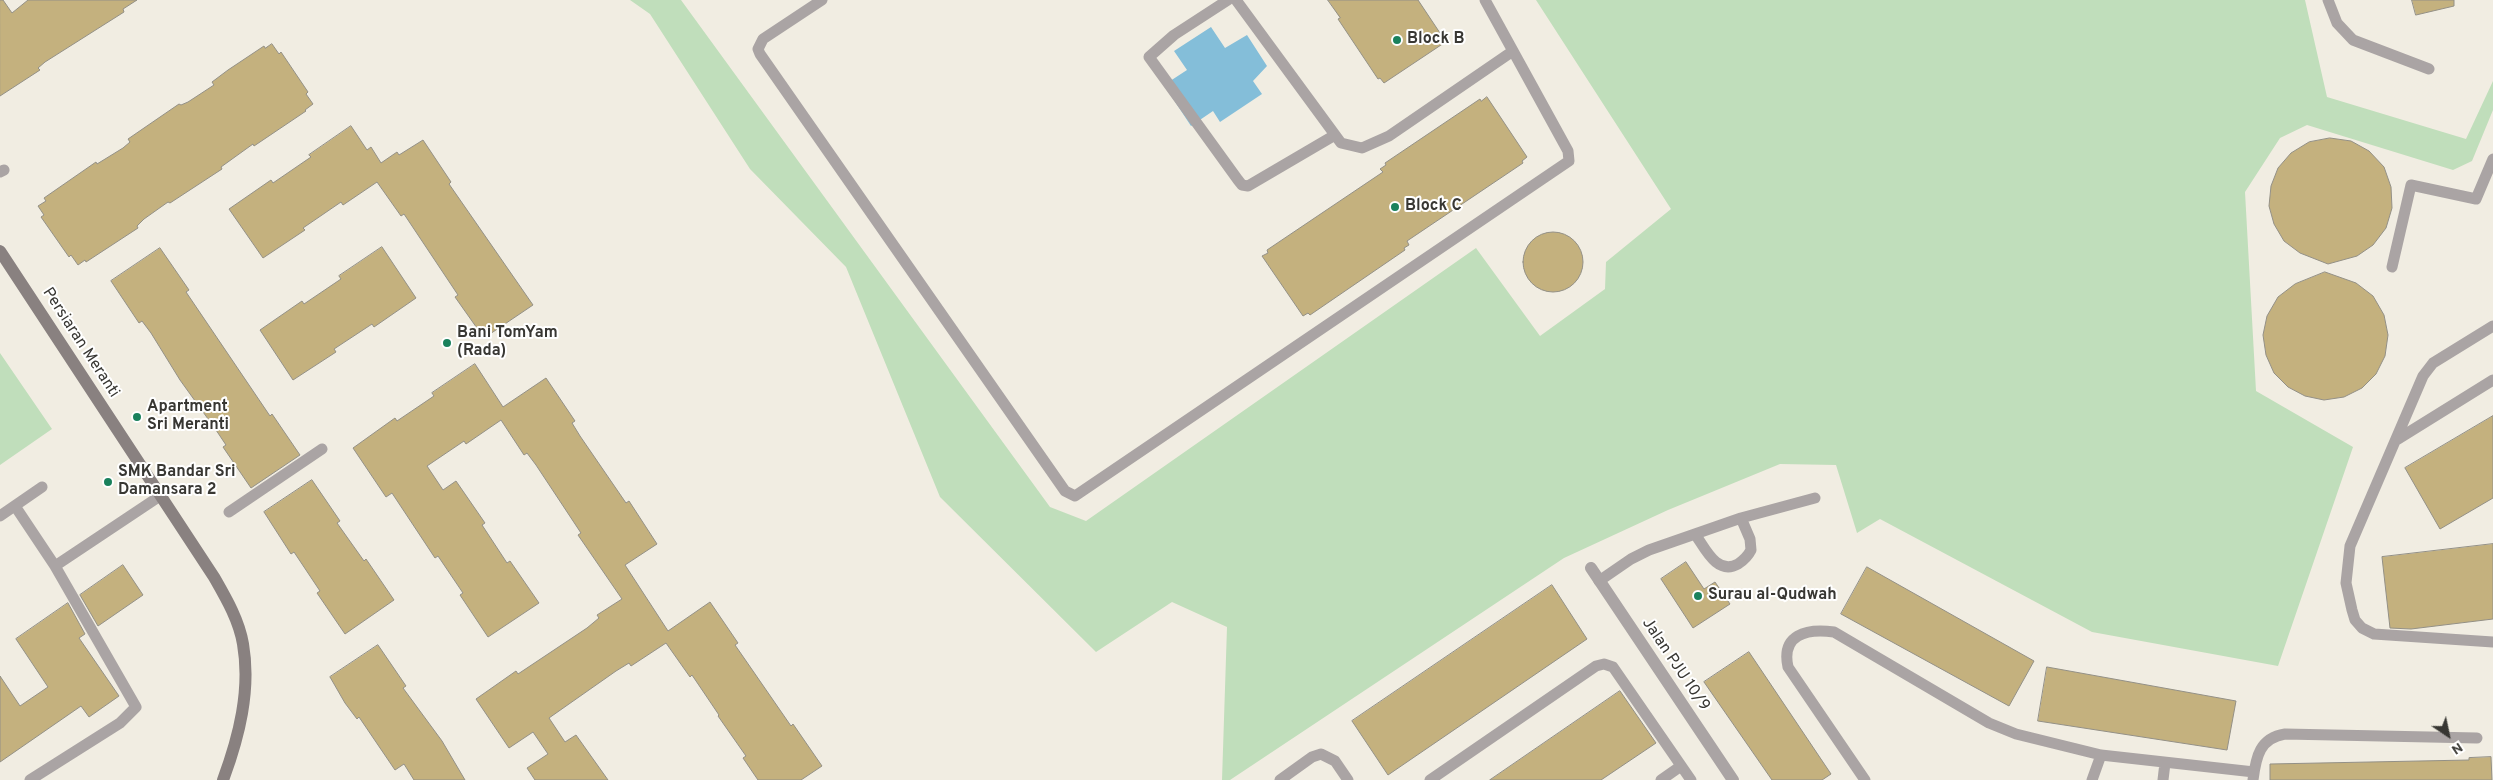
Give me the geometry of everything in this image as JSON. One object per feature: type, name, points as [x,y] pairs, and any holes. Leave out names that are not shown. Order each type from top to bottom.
[{"type":"street","name":"Persiaran Meranti","points":[[0,251],[214,577],[231,608],[243,643],[246,675],[243,710],[234,750],[223,780]]},
{"type":"street","name":"Jalan PJU 10/9","points":[[1591,568],[1733,780]]},
{"type":"lane","points":[[822,0],[763,39],[758,49],[760,54],[1065,491],[1074,496],[1565,165],[1570,156],[1568,151],[1486,0]]},
{"type":"lane","points":[[1228,0],[1174,35],[1149,57],[1238,180],[1242,185],[1248,186],[1334,135]]},
{"type":"lane","points":[[1236,0],[1334,135],[1341,143],[1350,147],[1362,148],[1389,136],[1513,51]]},
{"type":"lane","points":[[2328,0],[2337,23],[2352,40],[2429,69]]},
{"type":"lane","points":[[2392,267],[2411,185],[2476,199],[2493,159]]},
{"type":"lane","points":[[2493,326],[2433,363],[2423,376],[2398,439],[2350,546],[2346,582],[2355,620],[2362,628],[2374,634],[2493,642]]},
{"type":"lane","points":[[2398,439],[2493,380]]},
{"type":"lane","points":[[229,512],[322,449]]},
{"type":"lane","points":[[0,516],[42,487]]},
{"type":"lane","points":[[56,566],[160,496]]},
{"type":"lane","points":[[1600,581],[1631,559],[1649,550],[1742,518],[1816,498]]},
{"type":"lane","points":[[15,506],[56,566],[136,707],[120,723],[30,780]]},
{"type":"lane","points":[[1695,534],[1714,561],[1724,567],[1730,567],[1745,559],[1751,550],[1750,539],[1742,518]]},
{"type":"lane","points":[[1865,780],[1788,667],[1785,654],[1790,643],[1806,632],[1819,630],[1834,632],[1989,723],[2016,734],[2101,755],[2254,776],[2262,745],[2267,739],[2285,734],[2477,738]]},
{"type":"lane","points":[[1430,780],[1596,666],[1604,664],[1613,667],[1691,780]]},
{"type":"lane","points":[[1280,780],[1321,754],[1335,761],[1348,780]]},
{"type":"lane","points":[[2092,780],[2101,755]]},
{"type":"lane","points":[[2162,780],[2165,763]]},
{"type":"lane","points":[[1662,780],[1681,766]]},
{"type":"green space","points":[[630,0],[681,0],[1050,507],[1086,521],[1476,248],[1540,336],[1605,289],[1606,262],[1671,209],[1536,0],[2305,0],[2327,97],[2466,139],[2493,81],[2493,110],[2472,161],[2453,170],[2307,125],[2280,138],[2245,192],[2256,391],[2353,447],[2278,666],[2092,632],[1880,519],[1857,533],[1836,465],[1780,464],[1668,510],[1564,558],[1230,780],[1222,780],[1227,627],[1172,602],[1096,652],[940,497],[846,267],[750,169],[650,14]]},
{"type":"green space","points":[[0,353],[52,429],[0,465]]},
{"type":"water","points":[[1211,27],[1225,48],[1247,35],[1267,66],[1253,81],[1262,94],[1220,122],[1213,111],[1191,126],[1164,85],[1187,70],[1174,51]]},
{"type":"building","points":[[0,0],[3,0],[12,13],[28,0],[137,0],[123,9],[124,12],[45,62],[38,68],[40,70],[0,96]]},
{"type":"building","name":"Block B","points":[[1328,0],[1418,0],[1442,36],[1440,37],[1444,43],[1384,83],[1380,78],[1378,79],[1338,19],[1340,18]]},
{"type":"building","points":[[2412,0],[2454,0],[2454,6],[2416,15]]},
{"type":"building","points":[[272,44],[279,54],[281,52],[308,92],[306,94],[313,104],[306,111],[254,146],[253,144],[221,167],[222,169],[170,203],[168,202],[144,219],[137,226],[138,228],[86,262],[85,260],[78,265],[71,255],[69,257],[41,217],[44,215],[38,206],[46,201],[44,198],[96,162],[97,164],[123,148],[130,142],[128,139],[179,104],[188,102],[214,85],[212,82],[228,70],[264,46],[265,48]]},
{"type":"building","name":"Block C","points":[[1487,97],[1527,157],[1522,161],[1523,163],[1407,241],[1409,245],[1404,248],[1405,250],[1310,315],[1308,313],[1303,316],[1262,256],[1268,253],[1267,250],[1383,172],[1380,169],[1386,165],[1385,163],[1480,99],[1481,101]]},
{"type":"building","points":[[351,126],[367,150],[371,147],[381,163],[397,152],[399,155],[423,140],[451,182],[449,184],[533,305],[484,338],[455,297],[458,295],[404,214],[401,216],[377,182],[343,205],[341,202],[303,228],[305,230],[263,258],[229,209],[271,180],[273,183]]},
{"type":"building","points":[[2330,138],[2351,141],[2369,151],[2384,167],[2391,187],[2392,208],[2386,228],[2373,245],[2357,256],[2328,264],[2300,253],[2284,241],[2274,224],[2269,206],[2271,186],[2278,168],[2291,153],[2309,142]]},
{"type":"building","points":[[1553,232],[1569,237],[1574,241],[1578,246],[1583,262],[1578,278],[1574,283],[1569,287],[1553,292],[1537,287],[1532,283],[1528,278],[1523,262],[1528,246],[1532,241],[1537,237]]},
{"type":"building","points":[[382,247],[416,298],[374,327],[372,324],[334,349],[336,352],[293,380],[260,330],[302,301],[304,304],[341,279],[339,276]]},
{"type":"building","points":[[160,248],[189,290],[186,292],[270,416],[272,414],[300,455],[251,488],[223,447],[226,445],[180,380],[151,333],[142,321],[139,323],[111,281]]},
{"type":"building","points":[[2325,272],[2356,283],[2373,296],[2384,315],[2388,335],[2385,356],[2376,374],[2362,388],[2344,397],[2324,400],[2305,396],[2288,387],[2274,373],[2266,355],[2263,335],[2267,316],[2278,297],[2295,284]]},
{"type":"building","points":[[475,364],[503,407],[546,378],[575,421],[572,423],[580,436],[626,503],[629,501],[657,544],[625,565],[668,631],[710,602],[738,643],[735,645],[791,726],[793,724],[822,766],[801,780],[758,780],[743,758],[746,756],[719,715],[692,675],[690,677],[666,643],[631,666],[629,663],[616,671],[549,718],[565,742],[576,735],[608,780],[535,780],[527,768],[548,754],[533,732],[509,748],[476,699],[516,671],[518,674],[587,628],[599,618],[597,615],[622,599],[578,535],[581,533],[536,465],[527,453],[524,455],[501,420],[466,444],[464,441],[427,466],[443,490],[456,481],[485,523],[482,525],[507,563],[510,561],[539,603],[488,637],[460,595],[463,593],[438,556],[435,558],[392,493],[386,497],[353,448],[395,418],[397,421],[434,396],[432,393]]},
{"type":"building","points":[[2493,416],[2493,498],[2440,529],[2405,468]]},
{"type":"building","points":[[312,480],[340,521],[337,523],[364,561],[366,559],[394,600],[345,634],[317,593],[320,591],[294,552],[291,554],[264,512]]},
{"type":"building","points":[[2493,544],[2493,619],[2411,629],[2390,628],[2382,557]]},
{"type":"building","name":"Surau al-Qudwah","points":[[1686,562],[1704,589],[1715,582],[1730,604],[1693,628],[1661,579]]},
{"type":"building","points":[[123,565],[143,595],[98,626],[80,595]]},
{"type":"building","points":[[1867,567],[2034,661],[2009,706],[1841,614]]},
{"type":"building","points":[[1552,585],[1587,639],[1388,775],[1352,721]]},
{"type":"building","points":[[68,603],[85,634],[79,638],[119,696],[89,717],[81,706],[0,762],[0,676],[20,706],[48,687],[16,639]]},
{"type":"building","points":[[378,645],[406,686],[403,688],[442,741],[465,780],[414,780],[404,764],[395,770],[359,717],[357,719],[345,703],[330,677]]},
{"type":"building","points":[[1749,652],[1831,774],[1822,780],[1772,780],[1704,682]]},
{"type":"building","points":[[2047,667],[2236,701],[2227,750],[2038,721]]},
{"type":"building","points":[[1620,691],[1656,743],[1601,780],[1490,780]]},
{"type":"building","points":[[2491,757],[2492,780],[2270,780],[2270,764],[2469,760],[2469,758]]},
{"type":"place","name":"Block B","points":[[1397,40]]},
{"type":"place","name":"Block C","points":[[1395,207]]},
{"type":"place","name":"Bani TomYam (Rada)","points":[[447,343]]},
{"type":"place","name":"Apartment Sri Meranti","points":[[137,417]]},
{"type":"place","name":"SMK Bandar Sri Damansara 2","points":[[108,482]]},
{"type":"place","name":"Surau al-Qudwah","points":[[1698,596]]}]
